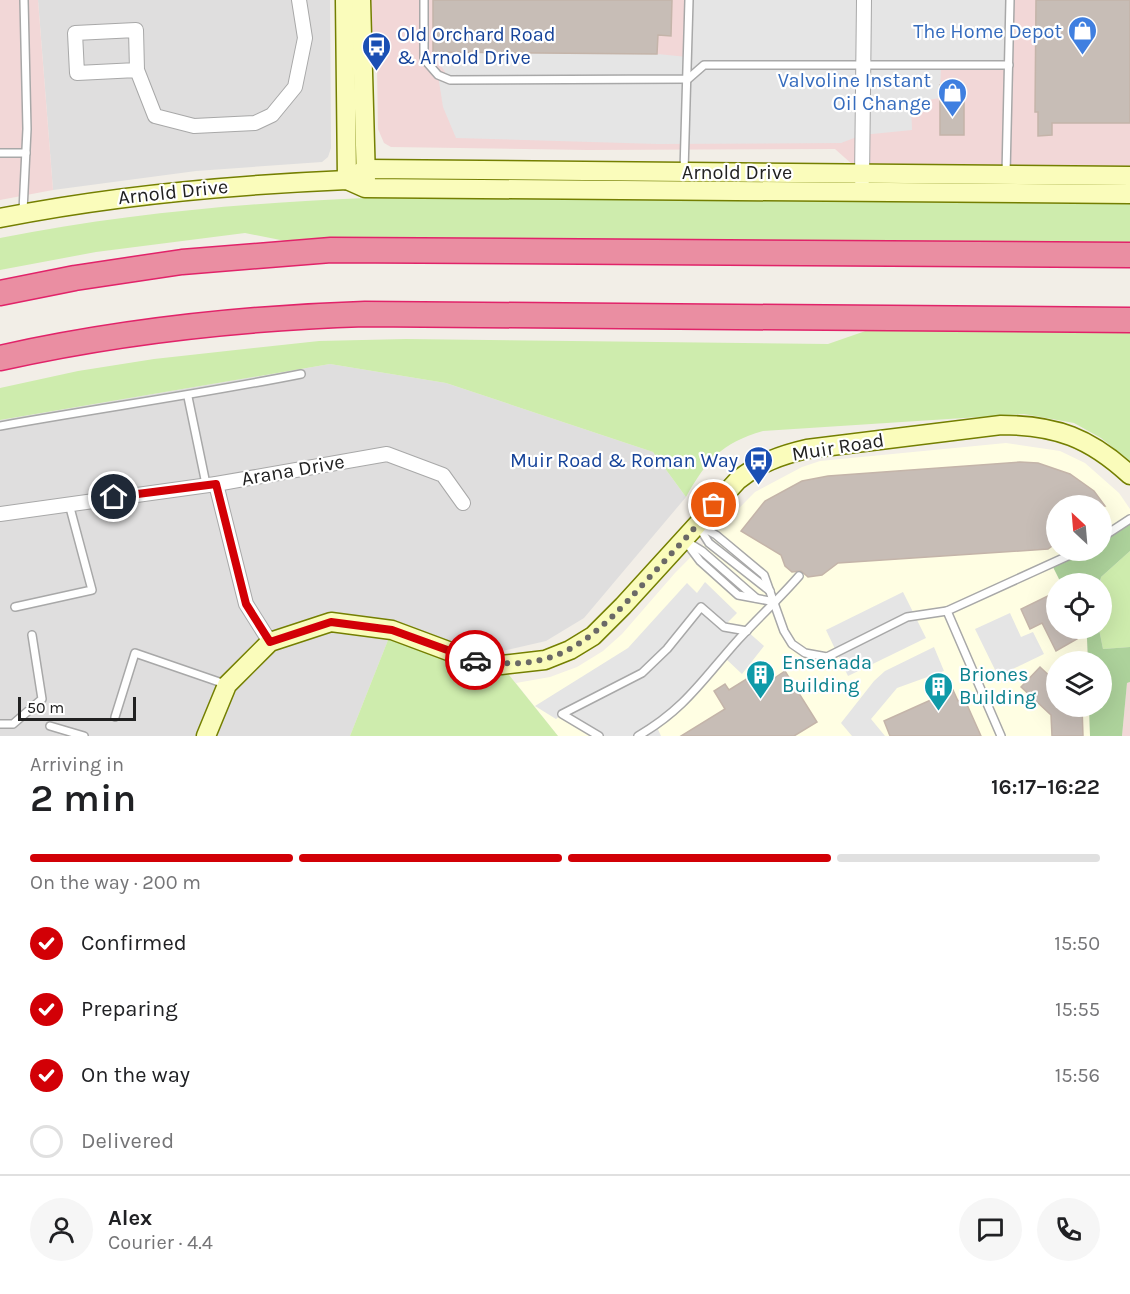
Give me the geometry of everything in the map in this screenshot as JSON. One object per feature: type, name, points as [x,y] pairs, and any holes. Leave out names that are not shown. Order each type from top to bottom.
[{"type":"highway","points":[[0,293],[109,272],[182,262],[331,250],[1130,255]]},
{"type":"highway","points":[[0,358],[147,331],[256,320],[365,314],[1130,320]]},
{"type":"street","points":[[138,70],[77,73],[75,33],[136,30],[138,70],[155,116],[194,126],[255,123],[272,115],[295,87],[305,38],[299,0]]},
{"type":"street","points":[[345,0],[347,180]]},
{"type":"street","points":[[361,0],[365,179]]},
{"type":"street","points":[[862,192],[864,0]]},
{"type":"street","name":"Arnold Drive","points":[[0,218],[103,199],[205,187],[365,179],[684,172],[1130,176]]},
{"type":"street","name":"Arnold Drive","points":[[365,179],[862,192],[1130,194]]},
{"type":"street","name":"Muir Road","points":[[206,736],[227,685],[270,642],[331,622],[392,630],[466,658],[501,665],[545,660],[593,636],[738,480],[757,466],[786,454],[807,449],[993,426],[1031,425],[1080,438],[1107,455],[1130,475]]},
{"type":"street","name":"Arana Drive","points":[[0,514],[211,484],[387,454],[443,475],[463,502]]},
{"type":"street","points":[[211,484],[246,604],[270,642]]},
{"type":"lane","points":[[22,214],[26,153],[24,0]]},
{"type":"lane","points":[[424,0],[424,59],[438,75],[450,80],[688,79],[704,65],[1009,65]]},
{"type":"lane","points":[[684,172],[689,0]]},
{"type":"lane","points":[[1006,175],[1010,0]]},
{"type":"lane","points":[[0,153],[26,153]]},
{"type":"lane","points":[[0,426],[120,405],[188,397],[301,374]]},
{"type":"lane","points":[[188,397],[211,484]]},
{"type":"lane","points":[[15,607],[92,590],[69,504]]},
{"type":"lane","points":[[1112,531],[1130,519]]},
{"type":"lane","points":[[698,524],[716,535],[764,575],[776,602],[784,631],[792,644],[805,653],[827,657],[907,617],[946,612],[1052,561]]},
{"type":"lane","points":[[684,540],[702,551],[757,598],[776,602]]},
{"type":"lane","points":[[638,736],[665,720],[690,698],[747,631],[800,576]]},
{"type":"lane","points":[[599,736],[562,714],[642,673],[667,649],[701,607],[724,627],[747,631]]},
{"type":"lane","points":[[946,612],[1001,736]]},
{"type":"lane","points":[[0,724],[13,724],[42,699],[33,635]]},
{"type":"lane","points":[[115,717],[135,653],[227,685]]},
{"type":"lane","points":[[50,726],[84,736]]},
{"type":"shaded area","points":[[0,0],[38,0],[53,190],[0,200]]},
{"type":"shaded area","points":[[38,0],[330,0],[331,148],[328,157],[322,162],[196,171],[53,190]]},
{"type":"shaded area","points":[[365,0],[1130,0],[1130,176],[862,173],[835,149],[587,150],[391,147],[384,143],[378,129],[377,68]]},
{"type":"shaded area","points":[[689,0],[1010,0],[1009,65],[941,65],[940,98],[911,103],[912,130],[862,135],[841,143],[658,144],[456,138],[443,107],[438,75],[449,79],[433,52],[657,54],[688,57]]},
{"type":"shaded area","points":[[330,364],[446,383],[653,452],[686,497],[584,618],[546,641],[502,651],[501,665],[392,630],[350,736],[0,736],[0,420]]},
{"type":"shaded area","points":[[1006,443],[1060,451],[1085,463],[1119,493],[1130,509],[1130,519],[1112,531],[1112,495],[1046,495],[1046,561],[1060,561],[1052,565],[1056,573],[1046,573],[1046,639],[1087,639],[1088,651],[1046,651],[1046,717],[1089,717],[1090,736],[558,736],[516,683],[550,677],[577,667],[603,651],[622,634],[675,573],[755,492],[802,467],[820,461]]},
{"type":"shaded area","points":[[705,582],[737,613],[724,626],[747,631],[764,646],[742,674],[724,657],[656,725],[661,736],[599,736],[562,714],[556,719],[535,706],[628,648],[687,583],[697,593]]},
{"type":"shaded area","points":[[903,592],[926,638],[848,676],[826,630]]},
{"type":"shaded area","points":[[1010,613],[1021,637],[1033,632],[1044,654],[998,676],[975,629]]},
{"type":"shaded area","points":[[934,647],[944,671],[897,688],[871,719],[885,736],[852,736],[841,723],[874,681],[885,671]]},
{"type":"shaded area","points":[[1130,682],[1130,736],[1122,736],[1127,683]]},
{"type":"green space","points":[[366,198],[1130,204],[1130,255],[331,250],[245,233],[96,252],[0,270],[0,238],[91,222],[182,211]]},
{"type":"green space","points":[[903,318],[1130,320],[1130,461],[1101,438],[1074,423],[1024,414],[763,431],[726,447],[701,473],[686,497],[653,452],[446,383],[330,364],[0,420],[0,388],[78,371],[154,359],[319,341],[406,339],[828,344]]},
{"type":"green space","points":[[1130,519],[1130,551],[1105,573],[1056,573],[1052,565],[1060,561],[1112,561],[1112,531]]},
{"type":"green space","points":[[1130,551],[1130,647],[1103,649],[1101,639],[1112,639],[1112,573],[1105,573]]},
{"type":"green space","points":[[392,630],[501,665],[558,736],[350,736]]},
{"type":"green space","points":[[1087,639],[1101,639],[1103,649],[1130,647],[1130,682],[1127,683],[1122,736],[1090,736],[1089,717],[1112,717],[1112,651],[1088,651]]},
{"type":"building","points":[[433,0],[672,0],[671,36],[658,35],[657,54],[433,52]]},
{"type":"building","name":"The Home Depot","points":[[1036,0],[1130,0],[1130,123],[1052,123],[1052,135],[1038,136],[1038,112],[1035,112]]},
{"type":"building","name":"Valvoline Instant Oil Change","points":[[940,85],[964,85],[964,135],[940,135]]},
{"type":"building","points":[[1020,462],[1038,463],[1070,474],[1097,495],[1046,495],[1046,549],[838,563],[822,575],[808,577],[801,571],[792,572],[785,566],[781,555],[741,531],[765,501],[802,481],[828,476]]},
{"type":"building","points":[[1046,597],[1046,631],[1042,623],[1030,629],[1021,609]]},
{"type":"building","points":[[1050,639],[1077,639],[1056,651]]},
{"type":"building","name":"Ensenada Building","points":[[766,667],[773,679],[785,671],[817,722],[794,736],[681,736],[725,709],[714,691],[725,684],[729,690]]},
{"type":"building","points":[[1040,667],[1046,673],[1046,710],[1021,687]]},
{"type":"building","name":"Briones Building","points":[[953,690],[958,701],[964,698],[981,736],[890,736],[884,721]]},
{"type":"building","points":[[1051,717],[1082,717],[1083,736],[1052,736]]},
{"type":"way so far","points":[[475,660],[501,665],[545,660],[570,650],[593,636],[714,505]]},
{"type":"place","name":"The Home Depot","points":[[1083,56]]},
{"type":"place","name":"Old Orchard Road & Arnold Drive","points":[[376,72]]},
{"type":"place","name":"Valvoline Instant Oil Change","points":[[952,118]]},
{"type":"place","name":"Muir Road & Roman Way","points":[[759,486]]},
{"type":"place","name":"Ensenada Building","points":[[761,700]]},
{"type":"place","name":"Briones Building","points":[[938,712]]},
{"type":"route","points":[[114,497],[216,484],[246,604],[270,642],[331,622],[392,630],[475,660]]}]
